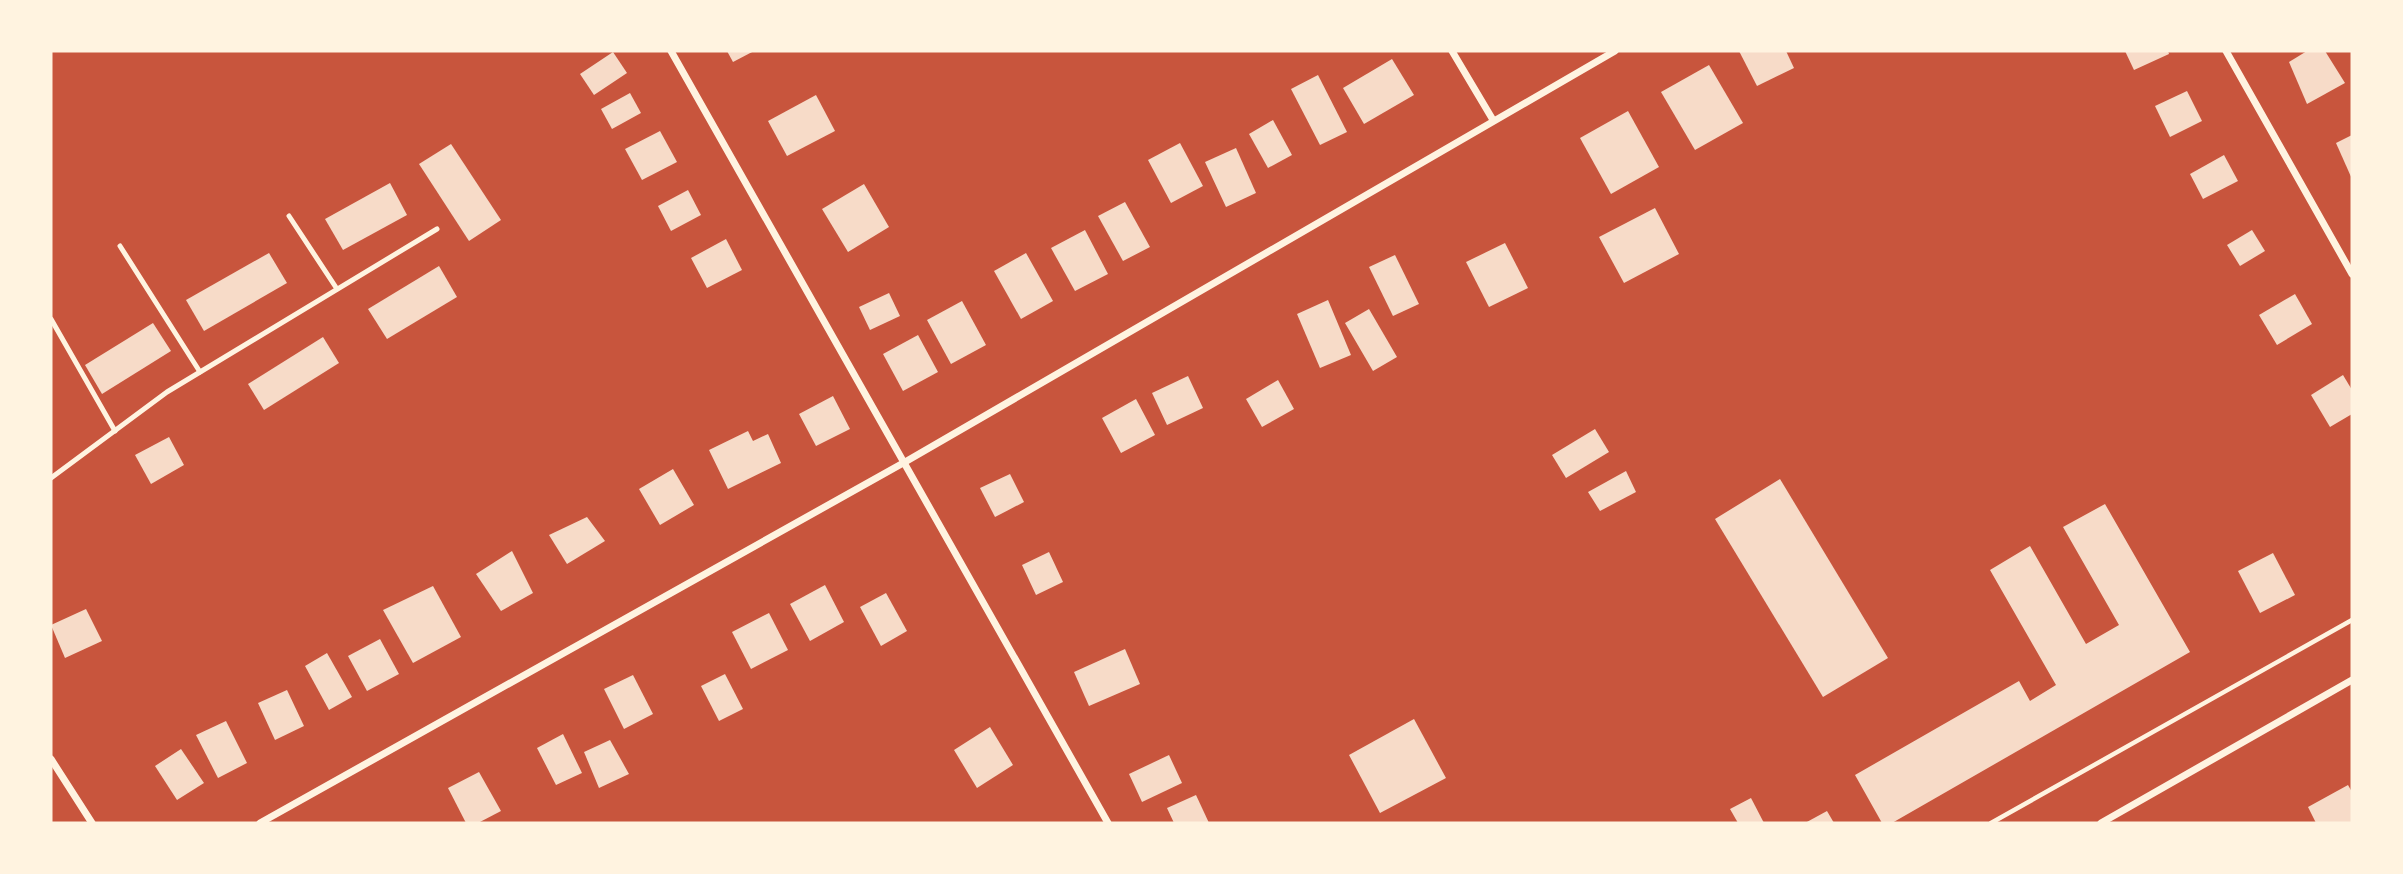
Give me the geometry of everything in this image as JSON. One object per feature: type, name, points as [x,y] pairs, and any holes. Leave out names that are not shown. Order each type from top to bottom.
[{"type":"street","points":[[671,51],[1108,823]]},
{"type":"street","points":[[1452,51],[1493,120]]},
{"type":"street","points":[[260,823],[905,462],[1615,51]]},
{"type":"street","points":[[2226,51],[2352,274]]},
{"type":"street","points":[[2101,823],[2352,680]]},
{"type":"street","points":[[51,759],[92,823]]},
{"type":"lane","points":[[289,216],[337,289]]},
{"type":"lane","points":[[51,478],[167,392],[437,229]]},
{"type":"lane","points":[[120,246],[200,372]]},
{"type":"lane","points":[[51,318],[115,431]]},
{"type":"path","points":[[1992,823],[2352,620]]},
{"type":"building","points":[[727,51],[754,51],[733,62]]},
{"type":"building","points":[[1739,51],[1786,51],[1794,68],[1757,86]]},
{"type":"building","points":[[2125,51],[2168,51],[2169,54],[2134,70]]},
{"type":"building","points":[[2307,51],[2325,51],[2345,83],[2307,104],[2289,62]]},
{"type":"building","points":[[613,52],[627,73],[594,95],[580,74]]},
{"type":"building","points":[[1392,59],[1414,95],[1364,124],[1343,88]]},
{"type":"building","points":[[1709,65],[1743,123],[1695,150],[1661,92]]},
{"type":"building","points":[[1318,75],[1347,132],[1320,145],[1291,89]]},
{"type":"building","points":[[2187,91],[2202,121],[2170,137],[2155,106]]},
{"type":"building","points":[[630,93],[641,113],[612,129],[601,109]]},
{"type":"building","points":[[816,95],[835,131],[787,156],[768,121]]},
{"type":"building","points":[[1628,111],[1659,167],[1611,194],[1580,138]]},
{"type":"building","points":[[1273,120],[1292,155],[1268,168],[1249,134]]},
{"type":"building","points":[[660,131],[677,162],[642,180],[625,149]]},
{"type":"building","points":[[2352,135],[2352,179],[2336,143]]},
{"type":"building","points":[[1180,143],[1203,186],[1171,203],[1148,160]]},
{"type":"building","points":[[451,144],[501,220],[469,241],[419,164]]},
{"type":"building","points":[[1236,148],[1256,193],[1226,207],[1205,162]]},
{"type":"building","points":[[2224,155],[2238,181],[2203,199],[2190,174]]},
{"type":"building","points":[[390,183],[407,215],[343,250],[325,219]]},
{"type":"building","points":[[864,184],[889,227],[848,252],[822,209]]},
{"type":"building","points":[[688,190],[701,215],[671,231],[658,206]]},
{"type":"building","points":[[1125,202],[1150,247],[1123,261],[1098,216]]},
{"type":"building","points":[[1655,208],[1679,254],[1624,283],[1599,237]]},
{"type":"building","points":[[1085,230],[1108,274],[1075,291],[1051,248]]},
{"type":"building","points":[[2252,230],[2265,251],[2240,266],[2227,245]]},
{"type":"building","points":[[726,239],[742,270],[707,288],[691,258]]},
{"type":"building","points":[[1505,243],[1528,288],[1489,307],[1466,262]]},
{"type":"building","points":[[269,253],[287,283],[204,331],[186,300]]},
{"type":"building","points":[[1026,253],[1053,301],[1021,319],[994,271]]},
{"type":"building","points":[[1395,255],[1419,304],[1393,316],[1369,267]]},
{"type":"building","points":[[439,266],[457,297],[387,339],[368,309]]},
{"type":"building","points":[[889,293],[900,316],[870,330],[859,307]]},
{"type":"building","points":[[2295,294],[2312,324],[2277,345],[2259,315]]},
{"type":"building","points":[[1328,300],[1351,355],[1320,368],[1297,314]]},
{"type":"building","points":[[962,301],[986,345],[951,364],[927,320]]},
{"type":"building","points":[[1369,309],[1397,357],[1373,371],[1345,323]]},
{"type":"building","points":[[153,323],[171,351],[102,394],[85,365]]},
{"type":"building","points":[[918,335],[938,372],[903,391],[883,354]]},
{"type":"building","points":[[323,337],[339,363],[264,410],[248,384]]},
{"type":"building","points":[[2343,375],[2352,390],[2352,414],[2330,427],[2311,395]]},
{"type":"building","points":[[1188,376],[1203,408],[1167,425],[1152,393]]},
{"type":"building","points":[[1278,380],[1294,409],[1262,427],[1246,399]]},
{"type":"building","points":[[833,396],[850,429],[816,446],[799,414]]},
{"type":"building","points":[[1136,399],[1155,435],[1121,453],[1102,418]]},
{"type":"building","points":[[1595,429],[1609,452],[1566,478],[1552,455]]},
{"type":"building","points":[[748,431],[753,441],[768,434],[781,463],[728,489],[709,450]]},
{"type":"building","points":[[169,437],[184,465],[151,484],[135,455]]},
{"type":"building","points":[[673,469],[694,505],[660,525],[639,489]]},
{"type":"building","points":[[1626,471],[1636,492],[1600,511],[1588,492]]},
{"type":"building","points":[[1010,474],[1024,502],[995,517],[980,488]]},
{"type":"building","points":[[1780,479],[1888,658],[1823,697],[1715,519]]},
{"type":"building","points":[[2105,504],[2190,652],[1892,823],[1882,823],[1855,775],[2019,681],[2030,701],[2056,685],[1990,570],[2030,546],[2086,644],[2119,625],[2063,527]]},
{"type":"building","points":[[587,517],[605,541],[567,564],[549,535]]},
{"type":"building","points":[[512,551],[533,593],[501,611],[476,574]]},
{"type":"building","points":[[1049,552],[1063,582],[1036,595],[1022,565]]},
{"type":"building","points":[[2273,553],[2295,595],[2260,613],[2238,571]]},
{"type":"building","points":[[825,585],[844,622],[810,641],[790,604]]},
{"type":"building","points":[[433,586],[461,637],[413,663],[383,610]]},
{"type":"building","points":[[886,593],[907,631],[881,646],[860,607]]},
{"type":"building","points":[[86,609],[102,641],[65,658],[51,625]]},
{"type":"building","points":[[769,613],[788,650],[751,669],[732,632]]},
{"type":"building","points":[[380,639],[399,674],[367,691],[348,656]]},
{"type":"building","points":[[1125,649],[1140,684],[1089,706],[1074,672]]},
{"type":"building","points":[[327,653],[352,697],[329,710],[305,666]]},
{"type":"building","points":[[725,674],[743,709],[719,721],[701,686]]},
{"type":"building","points":[[633,675],[653,714],[624,729],[604,689]]},
{"type":"building","points":[[287,690],[304,726],[275,740],[258,703]]},
{"type":"building","points":[[1414,719],[1446,778],[1380,813],[1349,755]]},
{"type":"building","points":[[226,721],[247,763],[218,778],[196,735]]},
{"type":"building","points":[[990,727],[1013,765],[977,788],[954,750]]},
{"type":"building","points":[[563,734],[582,773],[556,785],[537,748]]},
{"type":"building","points":[[610,740],[629,774],[599,788],[584,752]]},
{"type":"building","points":[[181,749],[204,783],[177,800],[155,766]]},
{"type":"building","points":[[1169,755],[1182,783],[1142,802],[1129,774]]},
{"type":"building","points":[[479,772],[501,811],[478,823],[466,823],[448,788]]},
{"type":"building","points":[[2348,785],[2352,792],[2352,823],[2316,823],[2308,807]]},
{"type":"building","points":[[1196,795],[1209,823],[1174,823],[1167,808]]},
{"type":"building","points":[[1751,798],[1764,823],[1738,823],[1730,809]]},
{"type":"building","points":[[1827,811],[1834,823],[1805,823]]}]
